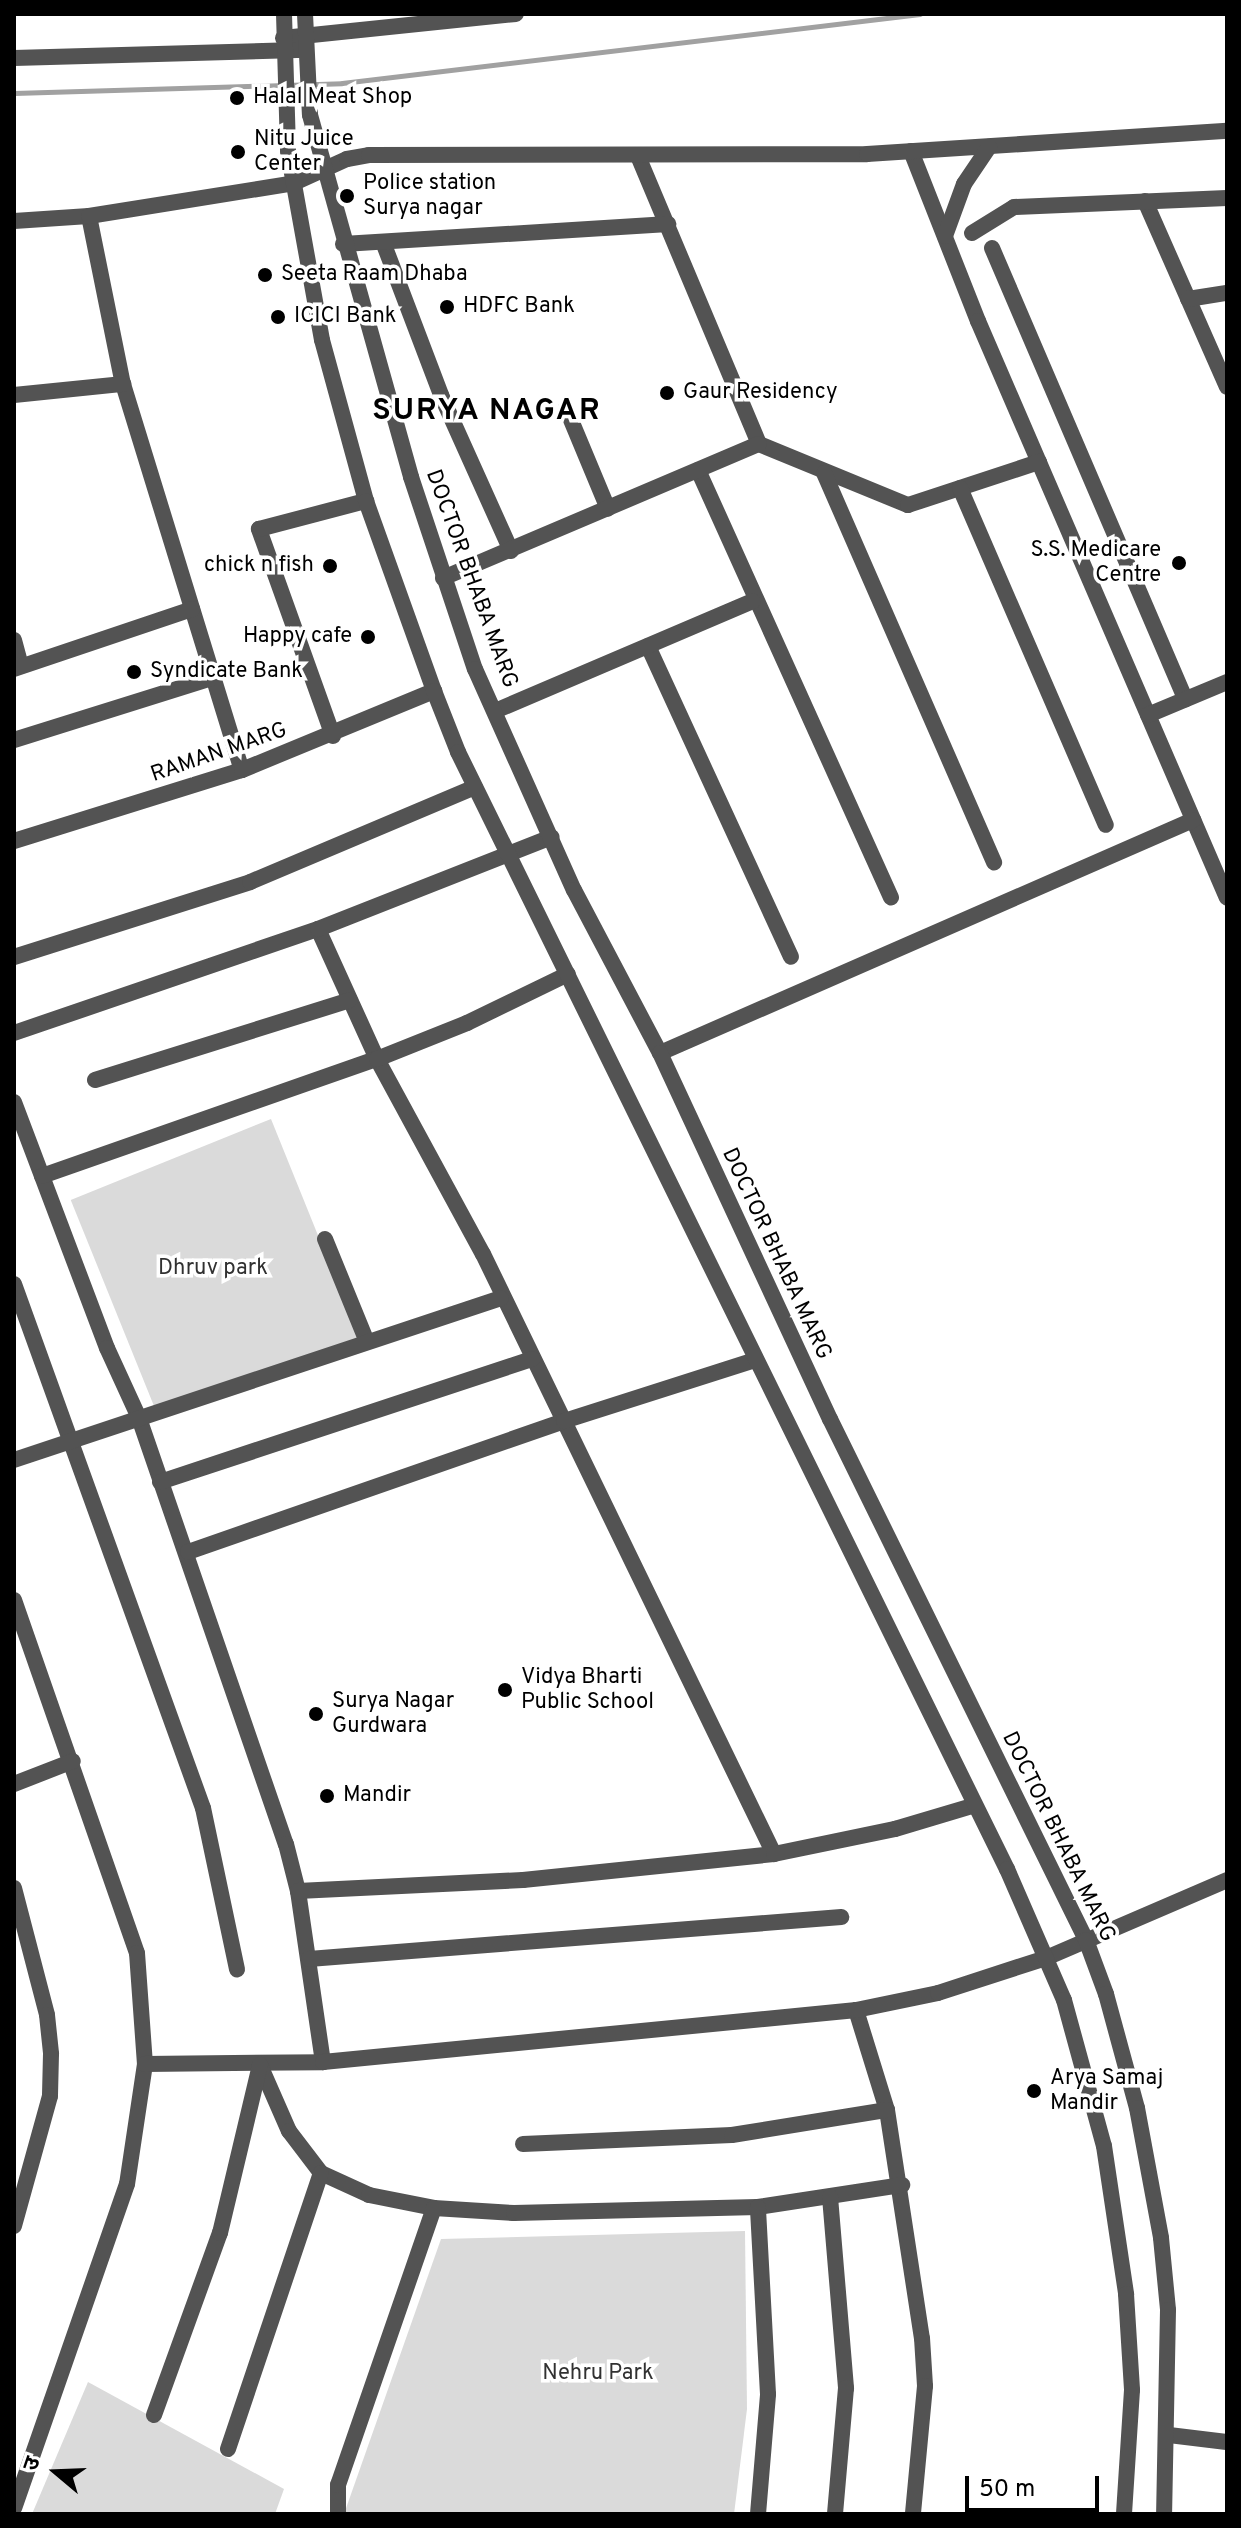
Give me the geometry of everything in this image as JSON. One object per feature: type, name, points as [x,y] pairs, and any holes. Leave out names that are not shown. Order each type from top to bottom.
[{"type":"street","points":[[284,14],[287,112],[294,183],[322,340],[366,501],[434,691],[475,787],[755,1360],[807,1457],[972,1806],[1007,1869],[1064,2000],[1104,2146],[1126,2294],[1132,2390],[1124,2514]]},
{"type":"street","name":"DOCTOR BHABA MARG","points":[[305,14],[310,115],[343,244],[443,578],[495,711],[574,890],[660,1053],[830,1419],[1086,1940],[1137,2108],[1161,2238],[1168,2310],[1169,2435],[1164,2514]]},
{"type":"street","points":[[14,58],[306,51],[516,14]]},
{"type":"street","points":[[14,221],[89,216],[294,183],[369,155],[638,156],[911,151],[1227,131]]},
{"type":"street","points":[[945,236],[964,184],[989,147]]},
{"type":"street","points":[[911,151],[1039,462],[1227,898]]},
{"type":"street","points":[[638,156],[759,444],[900,505],[1039,462]]},
{"type":"street","points":[[972,233],[1014,207],[1227,198]]},
{"type":"street","points":[[1145,201],[1225,377]]},
{"type":"street","points":[[89,216],[123,384],[242,770]]},
{"type":"street","points":[[343,244],[668,224]]},
{"type":"street","points":[[383,242],[441,395],[511,551]]},
{"type":"street","points":[[992,248],[1185,699]]},
{"type":"street","points":[[1188,299],[1227,293]]},
{"type":"street","points":[[14,395],[123,384]]},
{"type":"street","points":[[566,408],[608,509]]},
{"type":"street","points":[[443,578],[759,444]]},
{"type":"street","points":[[698,470],[753,601],[891,897]]},
{"type":"street","points":[[824,473],[994,863]]},
{"type":"street","points":[[960,488],[1106,825]]},
{"type":"street","points":[[333,736],[259,529],[366,501]]},
{"type":"street","points":[[495,711],[753,601]]},
{"type":"street","points":[[14,640],[18,668],[192,609]]},
{"type":"street","points":[[648,646],[791,957]]},
{"type":"street","points":[[14,740],[212,678]]},
{"type":"street","points":[[1148,715],[1227,682]]},
{"type":"street","name":"RAMAN MARG","points":[[14,841],[242,770],[333,736],[434,691]]},
{"type":"street","points":[[14,957],[250,882],[475,787]]},
{"type":"street","points":[[660,1053],[1193,820]]},
{"type":"street","points":[[14,1033],[318,929],[552,837]]},
{"type":"street","points":[[318,929],[377,1059],[564,1421],[774,1854]]},
{"type":"street","points":[[42,1176],[377,1059],[568,974]]},
{"type":"street","points":[[95,1080],[350,1000]]},
{"type":"street","points":[[14,1102],[139,1418],[188,1552],[298,1891],[323,2062]]},
{"type":"street","points":[[325,1239],[367,1342]]},
{"type":"street","points":[[14,1284],[203,1808],[237,1969]]},
{"type":"street","points":[[14,1460],[501,1298]]},
{"type":"street","points":[[160,1482],[532,1359]]},
{"type":"street","points":[[188,1552],[564,1421],[755,1360]]},
{"type":"street","points":[[14,1600],[73,1761],[137,1953],[145,2064],[127,2184],[14,2508]]},
{"type":"street","points":[[14,1784],[73,1761]]},
{"type":"street","points":[[298,1891],[523,1880],[774,1854],[895,1829],[972,1806]]},
{"type":"street","points":[[145,2064],[323,2062],[856,2010],[938,1993],[1046,1958],[1227,1880]]},
{"type":"street","points":[[14,1888],[47,2015],[51,2054],[50,2096],[14,2226]]},
{"type":"street","points":[[309,1959],[841,1917]]},
{"type":"street","points":[[856,2010],[887,2110],[902,2185],[925,2386],[913,2514]]},
{"type":"street","points":[[260,2065],[289,2131],[321,2173],[369,2195],[434,2208],[514,2213],[758,2207],[902,2185]]},
{"type":"street","points":[[154,2415],[220,2233],[260,2065]]},
{"type":"street","points":[[523,2144],[732,2135],[887,2110]]},
{"type":"street","points":[[228,2449],[321,2173]]},
{"type":"street","points":[[830,2197],[846,2388],[835,2514]]},
{"type":"street","points":[[758,2207],[768,2394],[758,2514]]},
{"type":"street","points":[[338,2514],[338,2485],[434,2208]]},
{"type":"street","points":[[1169,2435],[1227,2442]]},
{"type":"green space","name":"Dhruv park","points":[[271,1119],[359,1338],[159,1419],[71,1200]]},
{"type":"green space","name":"Nehru Park","points":[[745,2231],[747,2409],[734,2514],[344,2514],[441,2239]]},
{"type":"green space","points":[[88,2382],[284,2489],[275,2514],[32,2514]]},
{"type":"waterway","points":[[14,93],[342,83],[920,14]]},
{"type":"place","name":"Halal Meat Shop","points":[[237,98]]},
{"type":"place","name":"Nitu Juice Center","points":[[238,152]]},
{"type":"place","name":"Police station Surya nagar","points":[[347,196]]},
{"type":"place","name":"Seeta Raam Dhaba","points":[[265,275]]},
{"type":"place","name":"HDFC Bank","points":[[447,307]]},
{"type":"place","name":"ICICI Bank","points":[[278,317]]},
{"type":"place","name":"Gaur Residency","points":[[667,393]]},
{"type":"place","name":"S.S. Medicare Centre","points":[[1179,563]]},
{"type":"place","name":"chick n fish","points":[[330,566]]},
{"type":"place","name":"Happy cafe","points":[[368,637]]},
{"type":"place","name":"Syndicate Bank","points":[[134,672]]},
{"type":"place","name":"Vidya Bharti Public School","points":[[505,1690]]},
{"type":"place","name":"Surya Nagar Gurdwara","points":[[316,1714]]},
{"type":"place","name":"Mandir","points":[[327,1796]]},
{"type":"place","name":"Arya Samaj Mandir","points":[[1034,2091]]},
{"type":"district","name":"SURYA NAGAR","points":[[487,412]]}]
